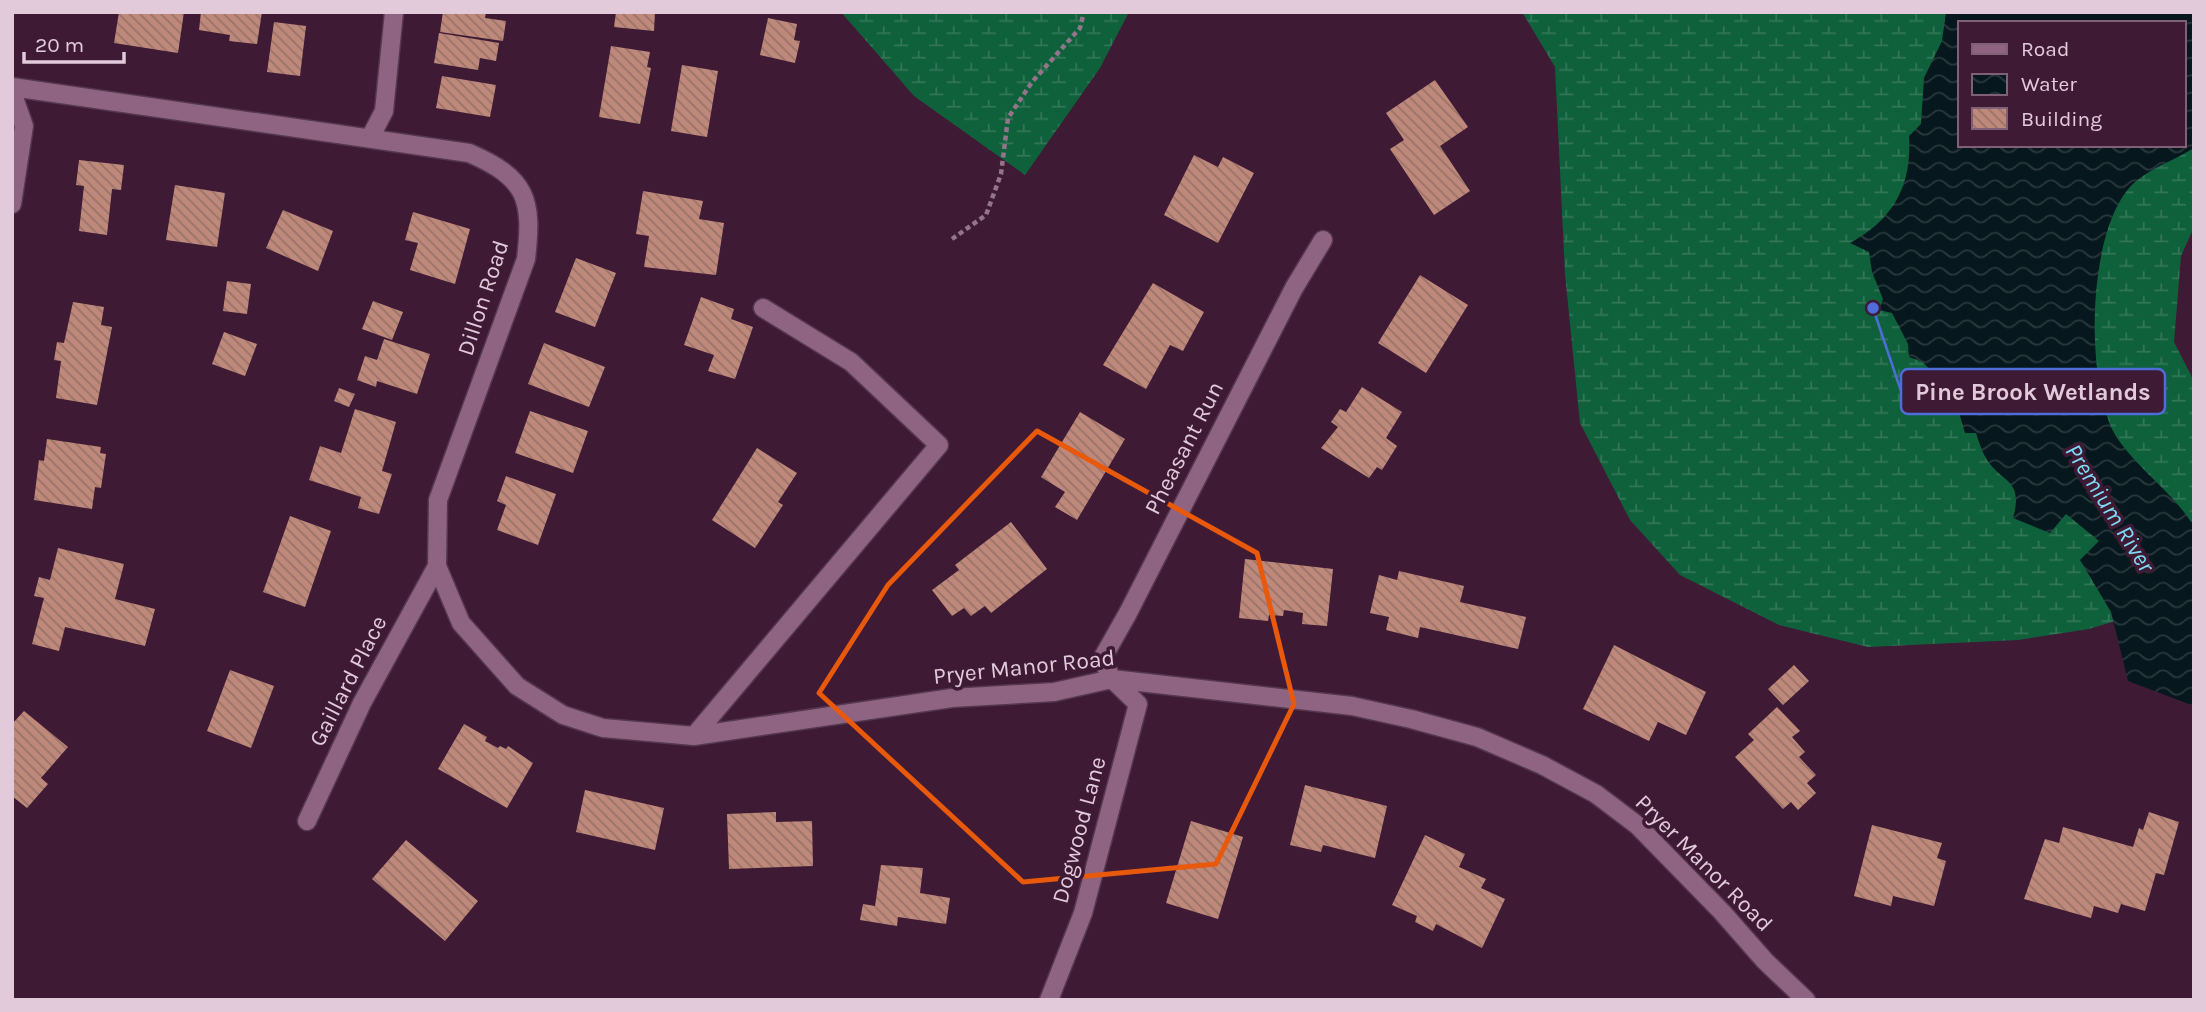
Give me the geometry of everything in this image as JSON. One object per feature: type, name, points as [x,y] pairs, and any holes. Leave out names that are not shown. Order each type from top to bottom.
[{"type":"street","points":[[370,138],[384,111],[394,12]]},
{"type":"street","points":[[12,89],[24,126],[12,204]]},
{"type":"street","name":"Dillon Road","points":[[12,89],[469,153],[498,165],[521,186],[527,203],[530,227],[526,259],[438,500],[435,536],[437,566],[461,623],[517,686],[563,715],[603,728],[694,736]]},
{"type":"street","name":"Pheasant Run","points":[[1112,679],[1102,659],[1288,300],[1323,240]]},
{"type":"street","points":[[694,736],[939,445],[851,362],[763,308]]},
{"type":"street","name":"Gaillard Place","points":[[307,821],[362,703],[437,566]]},
{"type":"street","name":"Pryer Manor Road","points":[[694,736],[952,698],[1054,692],[1112,679],[1352,706],[1477,737],[1542,765],[1596,794],[1637,825],[1723,912],[1765,961],[1806,1000]]},
{"type":"street","name":"Dogwood Lane","points":[[1049,1000],[1083,913],[1138,704],[1112,679]]},
{"type":"path","points":[[952,239],[986,215],[1001,174],[1008,118],[1032,82],[1080,28],[1084,12]]},
{"type":"highlighted area","points":[[1037,431],[1257,553],[1294,704],[1216,864],[1023,882],[819,693],[888,585]]},
{"type":"green space","points":[[841,12],[1129,12],[1100,68],[1025,175],[914,96]]},
{"type":"green space","points":[[1522,12],[2194,12],[2194,227],[2181,256],[2174,342],[2194,381],[2194,597],[2089,629],[2018,640],[1868,647],[1779,625],[1680,575],[1630,520],[1580,423],[1565,274],[1555,67]]},
{"type":"water","name":"Premium River","points":[[1946,12],[2194,12],[2194,148],[2140,178],[2118,204],[2106,234],[2099,269],[2095,346],[2106,414],[2117,438],[2191,522],[2194,521],[2194,706],[2128,681],[2111,612],[2080,560],[2099,541],[2066,514],[2050,533],[2013,518],[2016,505],[2014,489],[1987,460],[1976,433],[1965,433],[1955,399],[1923,362],[1909,357],[1908,344],[1892,313],[1879,310],[1883,299],[1872,272],[1869,252],[1850,243],[1878,223],[1897,199],[1907,170],[1909,136],[1921,124],[1924,78],[1942,41]]},
{"type":"building","points":[[119,12],[184,12],[178,53],[114,43]]},
{"type":"building","points":[[201,12],[262,12],[257,44],[229,41],[230,35],[199,30]]},
{"type":"building","points":[[443,12],[486,12],[485,18],[506,21],[503,41],[440,32]]},
{"type":"building","points":[[616,12],[655,12],[654,31],[614,27]]},
{"type":"building","points":[[768,18],[797,24],[794,40],[800,41],[795,63],[760,55]]},
{"type":"building","points":[[274,22],[306,26],[300,76],[267,72]]},
{"type":"building","points":[[439,33],[499,43],[496,61],[480,58],[478,70],[434,63]]},
{"type":"building","points":[[611,46],[650,52],[647,67],[651,68],[640,124],[599,117]]},
{"type":"building","points":[[682,65],[718,71],[707,137],[671,131]]},
{"type":"building","points":[[442,76],[496,85],[490,117],[436,108]]},
{"type":"building","points":[[1435,80],[1468,127],[1440,146],[1470,191],[1434,215],[1390,149],[1404,140],[1386,113]]},
{"type":"building","points":[[1194,155],[1218,167],[1223,157],[1254,173],[1218,243],[1164,215]]},
{"type":"building","points":[[79,160],[124,165],[121,190],[112,189],[107,235],[79,231],[84,186],[76,185]]},
{"type":"building","points":[[175,185],[225,193],[217,247],[166,240]]},
{"type":"building","points":[[643,191],[703,201],[699,219],[724,223],[716,275],[644,267],[649,236],[636,234]]},
{"type":"building","points":[[283,210],[333,231],[318,271],[266,248]]},
{"type":"building","points":[[413,212],[470,229],[455,284],[410,270],[418,243],[405,240]]},
{"type":"building","points":[[576,258],[616,273],[595,327],[555,312]]},
{"type":"building","points":[[1420,275],[1468,305],[1426,373],[1378,343]]},
{"type":"building","points":[[227,281],[251,284],[247,314],[223,311]]},
{"type":"building","points":[[1153,283],[1204,312],[1183,351],[1170,345],[1146,389],[1103,365]]},
{"type":"building","points":[[701,297],[734,309],[731,319],[753,327],[735,379],[708,371],[714,355],[684,345]]},
{"type":"building","points":[[373,301],[403,312],[392,340],[362,329]]},
{"type":"building","points":[[73,302],[104,307],[101,325],[112,327],[97,405],[56,398],[61,361],[54,360],[57,342],[64,343]]},
{"type":"building","points":[[224,332],[257,344],[245,376],[212,364]]},
{"type":"building","points":[[384,339],[430,354],[417,394],[377,381],[376,387],[357,380],[365,356],[377,360]]},
{"type":"building","points":[[544,343],[605,367],[589,407],[528,384]]},
{"type":"building","points":[[1362,387],[1402,412],[1386,438],[1397,446],[1382,470],[1377,467],[1369,478],[1321,448],[1338,427],[1331,422],[1340,409],[1346,412]]},
{"type":"building","points":[[339,388],[355,394],[349,407],[334,401]]},
{"type":"building","points":[[355,409],[396,422],[382,471],[392,474],[379,514],[358,508],[361,497],[309,480],[320,446],[341,453]]},
{"type":"building","points":[[530,411],[588,431],[573,473],[515,453]]},
{"type":"building","points":[[1080,412],[1125,439],[1077,520],[1055,507],[1065,492],[1041,477]]},
{"type":"building","points":[[47,439],[101,447],[100,453],[106,454],[101,488],[95,487],[92,509],[34,500],[39,460],[44,461]]},
{"type":"building","points":[[757,448],[797,473],[778,502],[783,505],[755,548],[712,520]]},
{"type":"building","points":[[506,476],[556,494],[538,545],[497,530],[506,505],[497,501]]},
{"type":"building","points":[[290,516],[331,531],[305,607],[263,592]]},
{"type":"building","points":[[1011,522],[1047,569],[991,613],[985,606],[971,616],[964,608],[952,616],[932,590],[959,570],[955,565]]},
{"type":"building","points":[[58,548],[124,564],[115,599],[155,609],[145,646],[65,627],[59,651],[32,644],[44,598],[34,596],[39,577],[50,580]]},
{"type":"building","points":[[1245,559],[1333,569],[1327,626],[1302,624],[1303,613],[1284,610],[1283,616],[1269,615],[1268,621],[1239,618]]},
{"type":"building","points":[[1399,571],[1464,586],[1460,602],[1526,617],[1518,649],[1420,627],[1418,638],[1386,630],[1389,617],[1370,613],[1379,575],[1397,580]]},
{"type":"building","points":[[1614,645],[1706,692],[1686,735],[1658,722],[1649,741],[1583,709]]},
{"type":"building","points":[[1794,665],[1809,681],[1783,705],[1768,689]]},
{"type":"building","points":[[230,670],[274,686],[251,748],[207,731]]},
{"type":"building","points":[[1777,707],[1800,731],[1792,737],[1805,752],[1799,757],[1816,775],[1807,783],[1816,793],[1798,810],[1791,802],[1783,809],[1735,757],[1754,740],[1748,734]]},
{"type":"building","points":[[24,711],[68,747],[41,778],[48,784],[27,808],[12,796],[12,724]]},
{"type":"building","points":[[464,724],[487,737],[485,741],[498,748],[500,746],[506,749],[508,746],[533,763],[507,808],[438,769]]},
{"type":"building","points":[[1305,785],[1387,806],[1375,858],[1323,845],[1321,852],[1290,845]]},
{"type":"building","points":[[585,790],[664,808],[655,850],[576,832]]},
{"type":"building","points":[[776,812],[776,822],[812,821],[813,866],[729,869],[727,814]]},
{"type":"building","points":[[2149,812],[2179,822],[2164,875],[2156,873],[2145,911],[2121,904],[2118,913],[2094,906],[2091,918],[2024,899],[2045,839],[2059,843],[2063,827],[2133,847],[2139,828],[2143,830]]},
{"type":"building","points":[[1191,821],[1243,837],[1218,919],[1166,903]]},
{"type":"building","points":[[1872,825],[1942,843],[1937,858],[1946,861],[1934,906],[1893,896],[1891,906],[1854,896]]},
{"type":"building","points":[[1425,835],[1465,854],[1459,867],[1486,879],[1481,888],[1505,899],[1482,948],[1436,924],[1433,931],[1415,922],[1417,916],[1392,905]]},
{"type":"building","points":[[406,840],[478,901],[445,941],[372,879]]},
{"type":"building","points":[[881,865],[923,868],[920,893],[950,898],[946,924],[898,917],[897,926],[860,920],[863,904],[875,906]]},
{"type":"place","name":"Pine Brook Wetlands","points":[[1873,308]]}]
